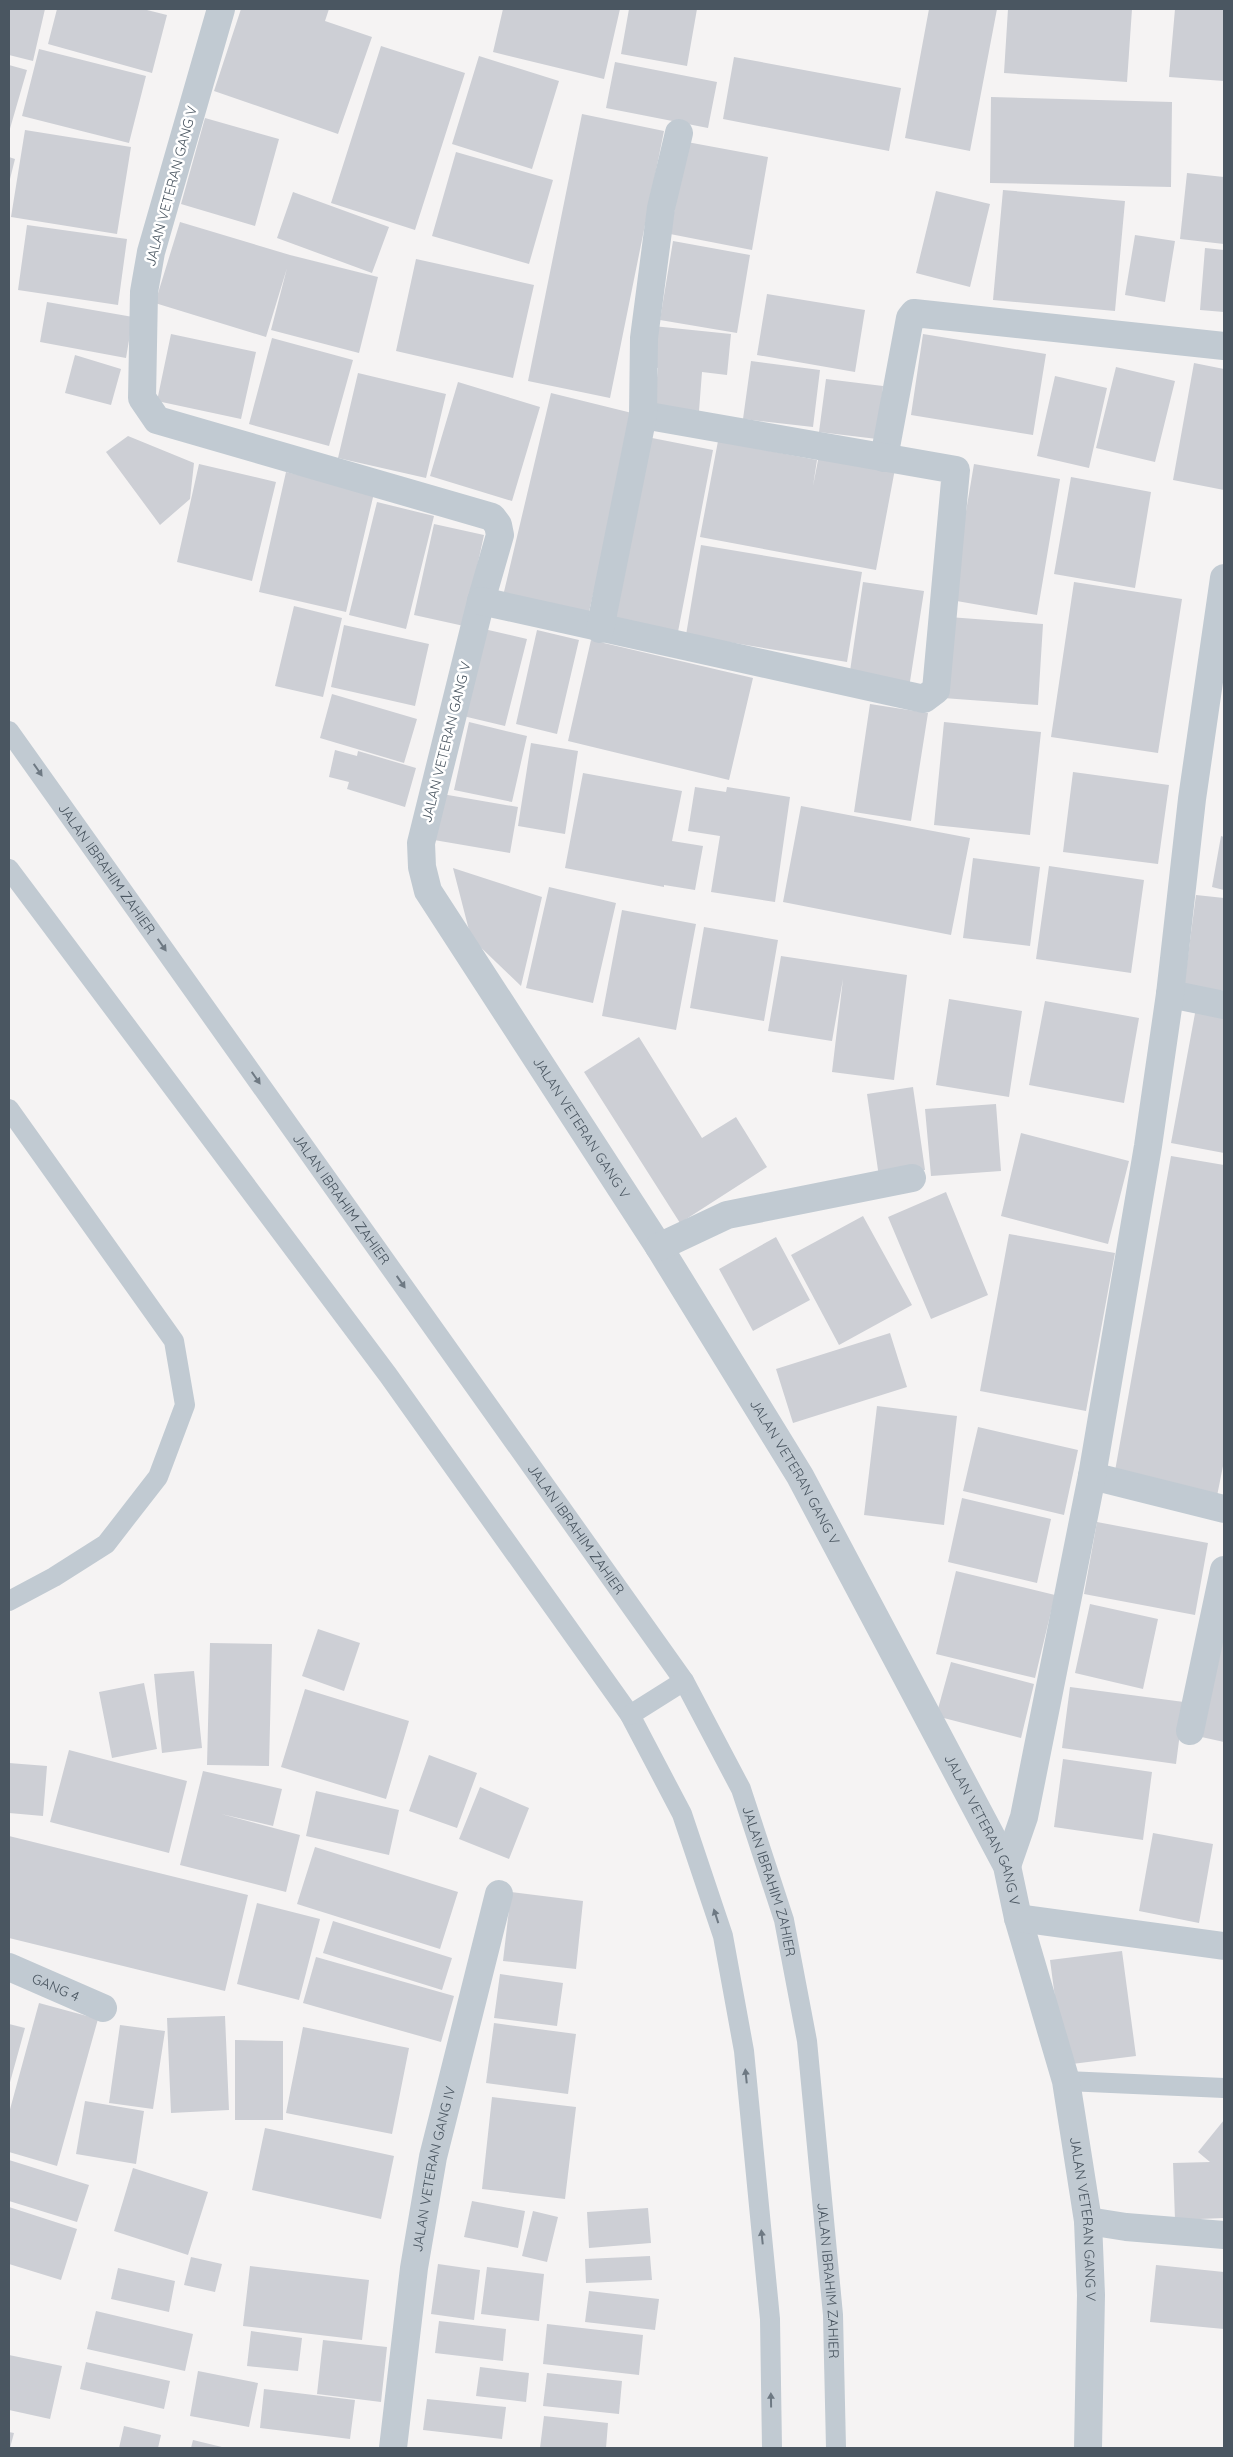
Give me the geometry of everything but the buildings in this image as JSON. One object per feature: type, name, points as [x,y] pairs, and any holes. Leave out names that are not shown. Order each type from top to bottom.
[{"type":"street","name":"JALAN VETERAN GANG V","points":[[221,9],[151,252],[144,292],[142,398],[157,420],[492,517],[498,525],[500,535],[481,601],[421,843],[422,866],[428,891],[658,1247],[800,1476],[1007,1866],[1018,1918],[1066,2081],[1088,2221],[1091,2296],[1088,2448]]},
{"type":"street","points":[[600,629],[643,415],[644,338],[659,217],[679,133]]},
{"type":"street","points":[[884,458],[910,318],[914,313],[1224,346]]},
{"type":"street","points":[[481,601],[924,700],[936,690],[956,470],[643,415]]},
{"type":"street","points":[[1007,1866],[1024,1817],[1092,1476],[1148,1146],[1170,994],[1192,799],[1213,727],[1224,578]]},
{"type":"street","points":[[1170,994],[1224,1006]]},
{"type":"street","points":[[658,1247],[727,1215],[912,1178]]},
{"type":"street","points":[[1092,1476],[1224,1509]]},
{"type":"street","points":[[1190,1732],[1224,1570]]},
{"type":"street","name":"JALAN VETERAN GANG IV","points":[[394,2448],[413,2277],[433,2158],[499,1894]]},
{"type":"street","points":[[1018,1918],[1224,1946]]},
{"type":"street","name":"GANG 4","points":[[9,1967],[103,2008]]},
{"type":"street","points":[[1088,2221],[1126,2227],[1224,2235]]},
{"type":"lane","name":"JALAN IBRAHIM ZAHIER","points":[[9,731],[684,1681],[741,1789],[784,1920],[808,2051],[833,2315],[836,2448]]},
{"type":"lane","points":[[9,869],[388,1375],[630,1715],[682,1814],[724,1946],[744,2051],[768,2299],[772,2448]]},
{"type":"lane","points":[[9,1110],[174,1340],[184,1405],[158,1477],[106,1544],[54,1577],[9,1601]]},
{"type":"lane","points":[[630,1715],[684,1681]]},
{"type":"lane","points":[[1066,2081],[1224,2088]]}]
